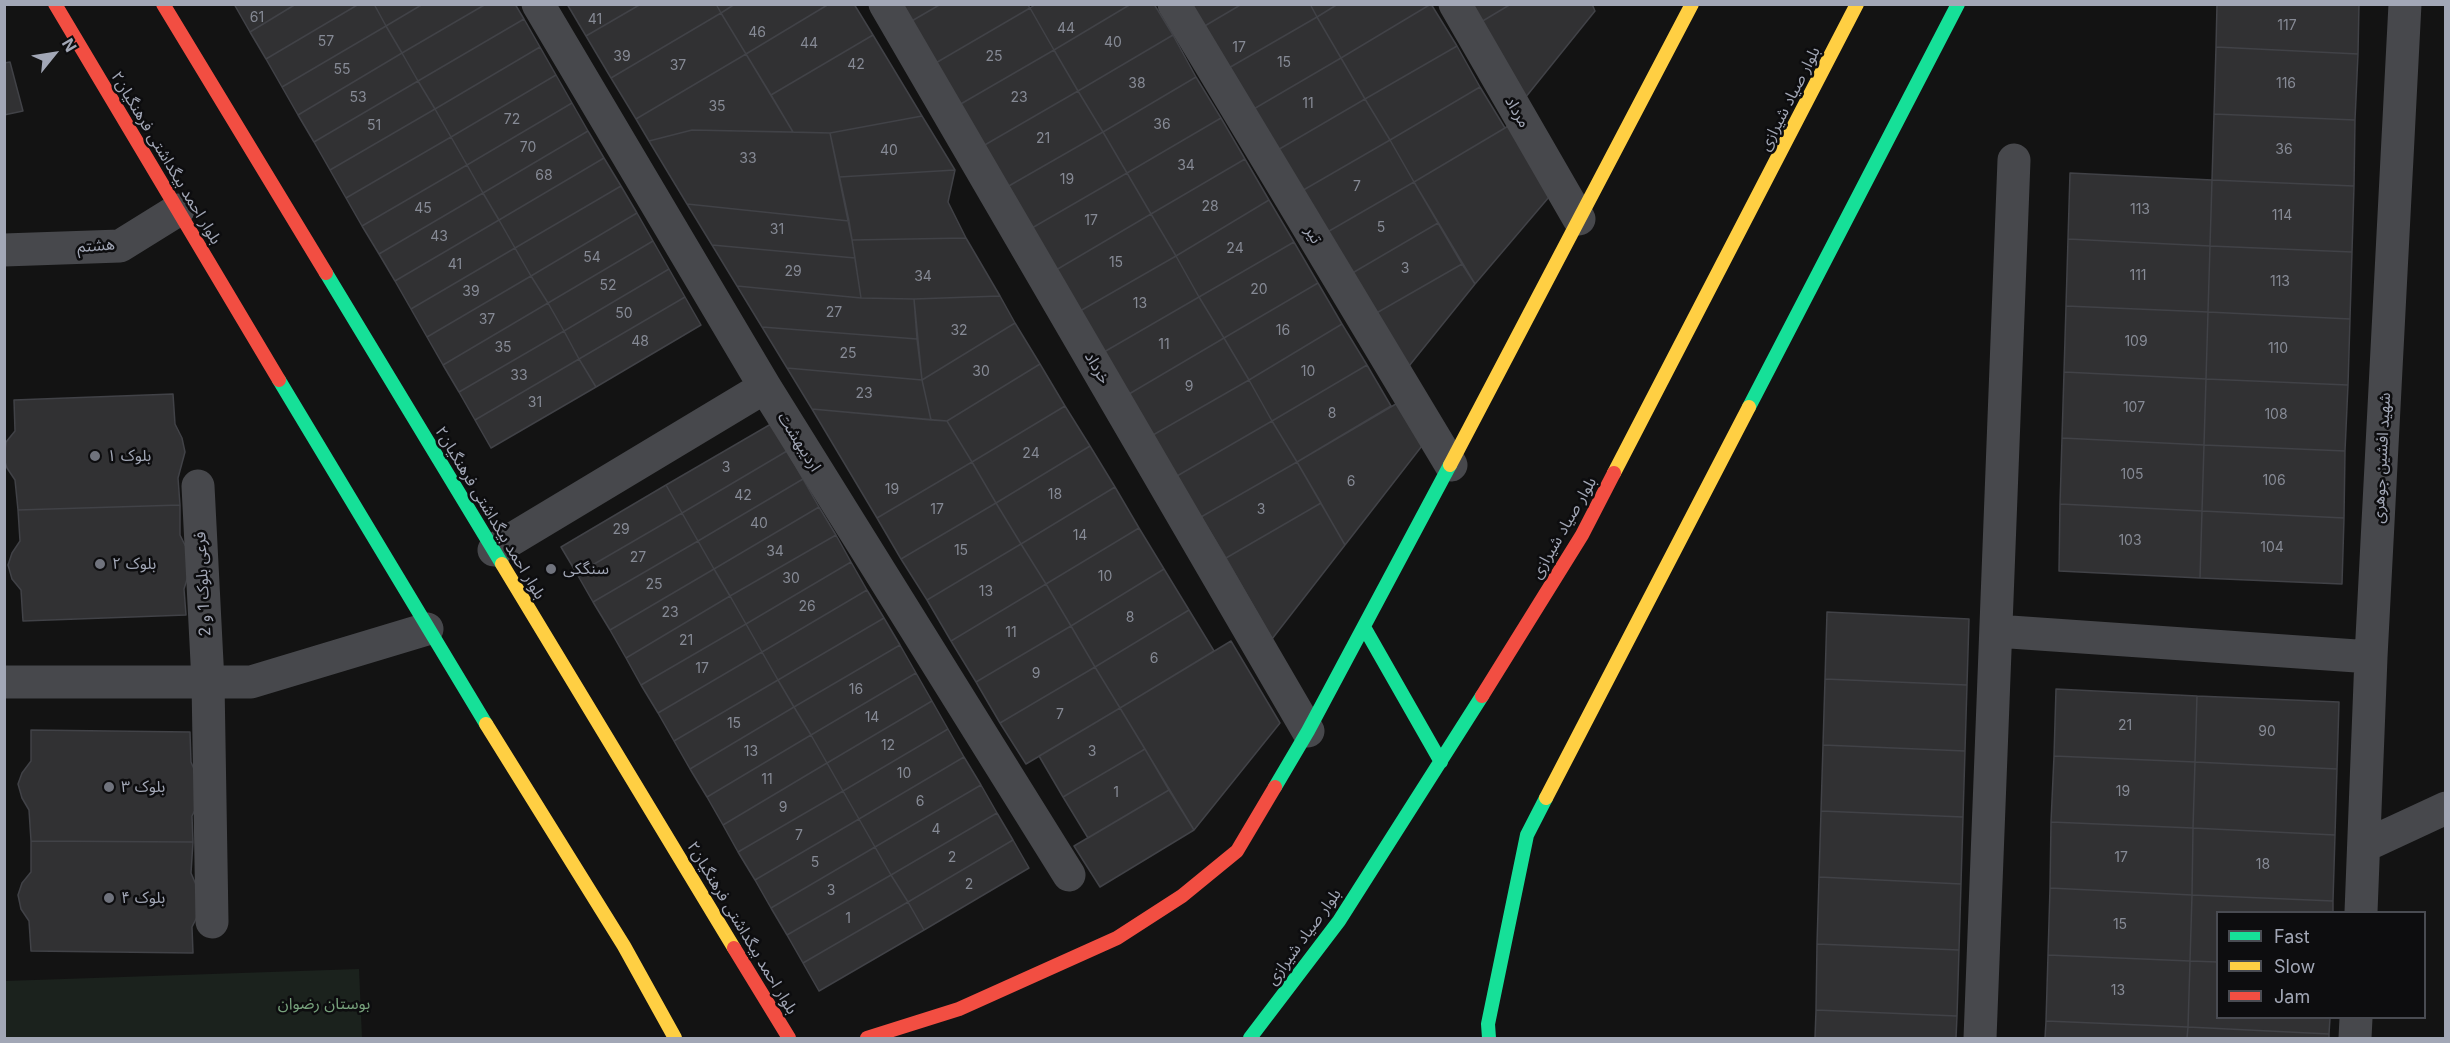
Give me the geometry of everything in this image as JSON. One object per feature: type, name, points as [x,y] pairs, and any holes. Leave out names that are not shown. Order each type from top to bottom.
[{"type":"main road","name":"بلوار احمد بیگداشتی فرهنگیان۲","points":[[55,4],[427,629],[624,946],[675,1038]]},
{"type":"main road","name":"بلوار احمد بیگداشتی فرهنگیان۲","points":[[163,4],[789,1038]]},
{"type":"main road","points":[[867,1038],[959,1009],[1046,972],[1117,938],[1182,896],[1237,851],[1308,730],[1364,627],[1692,4]]},
{"type":"main road","name":"بلوار صیاد شیرازی","points":[[1250,1038],[1339,921],[1442,762],[1582,535],[1857,4]]},
{"type":"main road","points":[[1490,1038],[1488,1024],[1527,835],[1958,4]]},
{"type":"main road","points":[[1364,627],[1442,762]]},
{"type":"street","name":"اردیبهشت","points":[[538,4],[765,387],[1069,875]]},
{"type":"street","name":"خرداد","points":[[885,4],[1308,730]]},
{"type":"street","name":"تیر","points":[[1174,4],[1451,465]]},
{"type":"street","name":"مرداد","points":[[1455,4],[1579,219]]},
{"type":"street","name":"شهید افشین جوهری","points":[[2361,911],[2371,657],[2405,4]]},
{"type":"street","points":[[1980,1038],[2014,160]]},
{"type":"street","name":"هشتم","points":[[4,250],[120,246],[178,210]]},
{"type":"street","points":[[494,550],[765,387]]},
{"type":"street","name":"فرعی بلوک 1 و 2","points":[[198,486],[208,682],[212,922]]},
{"type":"street","points":[[4,682],[251,682],[427,629]]},
{"type":"street","points":[[1996,631],[2371,657]]},
{"type":"street","points":[[2364,846],[2445,807]]},
{"type":"street","points":[[2355,1038],[2356,1019]]},
{"type":"green space","name":"بوستان رضوان","points":[[359,969],[362,1038],[5,1038],[5,981]]},
{"type":"building","points":[[234,4],[296,4],[250,32]]},
{"type":"building","points":[[296,4],[359,4],[266,59],[250,32]]},
{"type":"building","points":[[359,4],[374,4],[386,26],[282,87],[266,59]]},
{"type":"building","points":[[374,4],[423,4],[386,26]]},
{"type":"building","points":[[423,4],[486,4],[402,53],[386,26]]},
{"type":"building","points":[[486,4],[515,4],[524,19],[418,81],[402,53]]},
{"type":"building","points":[[567,4],[641,4],[586,36]]},
{"type":"building","points":[[641,4],[716,4],[721,13],[611,78],[586,36]]},
{"type":"building","points":[[716,4],[735,4],[721,13]]},
{"type":"building","points":[[735,4],[829,4],[746,54],[721,13]]},
{"type":"building","points":[[829,4],[854,4],[873,35],[771,95],[746,54]]},
{"type":"building","points":[[900,4],[941,4],[910,22]]},
{"type":"building","points":[[941,4],[1027,4],[1030,8],[934,64],[910,22]]},
{"type":"building","points":[[1036,4],[1131,4],[1054,50],[1030,8]]},
{"type":"building","points":[[1131,4],[1154,4],[1173,35],[1078,91],[1054,50]]},
{"type":"building","points":[[1190,4],[1242,4],[1203,27]]},
{"type":"building","points":[[1242,4],[1310,4],[1317,17],[1227,69],[1203,27]]},
{"type":"building","points":[[1310,4],[1338,4],[1317,17]]},
{"type":"building","points":[[1338,4],[1431,4],[1341,58],[1317,17]]},
{"type":"building","points":[[1431,4],[1457,46],[1365,99],[1341,58]]},
{"type":"building","points":[[1471,4],[1511,4],[1481,22]]},
{"type":"building","points":[[1511,4],[1592,4],[1595,11],[1525,98],[1481,22]]},
{"type":"building","points":[[2217,4],[2359,4],[2358,54],[2216,47]]},
{"type":"building","points":[[1030,8],[1054,50],[959,105],[934,64]]},
{"type":"building","points":[[721,13],[746,54],[636,119],[611,78]]},
{"type":"building","points":[[1317,17],[1341,58],[1252,110],[1227,69]]},
{"type":"building","points":[[524,19],[540,47],[435,109],[418,81]]},
{"type":"building","points":[[386,26],[402,53],[298,115],[282,87]]},
{"type":"building","points":[[873,35],[922,116],[830,133],[793,132],[771,95]]},
{"type":"building","points":[[1173,35],[1196,77],[1103,132],[1078,91]]},
{"type":"building","points":[[1457,46],[1480,87],[1390,140],[1365,99]]},
{"type":"building","points":[[540,47],[556,75],[451,137],[435,109]]},
{"type":"building","points":[[2216,47],[2358,54],[2355,120],[2214,114]]},
{"type":"building","points":[[1054,50],[1078,91],[983,146],[959,105]]},
{"type":"building","points":[[402,53],[418,81],[314,142],[298,115]]},
{"type":"building","points":[[746,54],[793,132],[692,130],[649,141],[636,119]]},
{"type":"building","points":[[1341,58],[1365,99],[1276,151],[1252,110]]},
{"type":"building","points":[[10,62],[23,111],[4,115],[4,63]]},
{"type":"building","points":[[556,75],[572,103],[467,165],[451,137]]},
{"type":"building","points":[[1196,77],[1221,118],[1127,173],[1103,132]]},
{"type":"building","points":[[418,81],[435,109],[330,170],[314,142]]},
{"type":"building","points":[[1480,87],[1505,128],[1414,182],[1390,140]]},
{"type":"building","points":[[1078,91],[1103,132],[1007,187],[983,146]]},
{"type":"building","points":[[1365,99],[1390,140],[1300,192],[1276,151]]},
{"type":"building","points":[[572,103],[588,131],[483,193],[467,165]]},
{"type":"building","points":[[435,109],[451,137],[346,198],[330,170]]},
{"type":"building","points":[[2214,114],[2355,120],[2354,186],[2212,180]]},
{"type":"building","points":[[922,116],[955,170],[839,177],[830,133]]},
{"type":"building","points":[[1221,118],[1245,159],[1151,214],[1127,173]]},
{"type":"building","points":[[1515,122],[1555,190],[1475,284],[1414,182]]},
{"type":"building","points":[[692,130],[830,133],[849,221],[687,204],[649,141]]},
{"type":"building","points":[[588,131],[604,158],[499,220],[483,193]]},
{"type":"building","points":[[1103,132],[1127,173],[1032,228],[1007,187]]},
{"type":"building","points":[[451,137],[467,165],[362,226],[346,198]]},
{"type":"building","points":[[1390,140],[1414,182],[1324,234],[1300,192]]},
{"type":"building","points":[[604,158],[621,186],[515,248],[499,220]]},
{"type":"building","points":[[1245,159],[1269,200],[1176,256],[1151,214]]},
{"type":"building","points":[[467,165],[483,193],[379,254],[362,226]]},
{"type":"building","points":[[955,170],[948,202],[966,238],[852,240],[839,177]]},
{"type":"building","points":[[1127,173],[1151,214],[1056,270],[1032,228]]},
{"type":"building","points":[[2070,173],[2212,180],[2210,246],[2068,239]]},
{"type":"building","points":[[2212,180],[2354,186],[2352,252],[2210,246]]},
{"type":"building","points":[[1414,182],[1438,223],[1349,275],[1324,234]]},
{"type":"building","points":[[621,186],[637,213],[531,276],[515,248]]},
{"type":"building","points":[[483,193],[499,220],[395,281],[379,254]]},
{"type":"building","points":[[1269,200],[1294,242],[1199,297],[1176,256]]},
{"type":"building","points":[[687,204],[849,221],[855,258],[712,245]]},
{"type":"building","points":[[637,213],[653,241],[548,303],[531,276]]},
{"type":"building","points":[[1151,214],[1176,256],[1080,311],[1056,270]]},
{"type":"building","points":[[499,220],[515,248],[411,309],[395,281]]},
{"type":"building","points":[[1438,223],[1462,264],[1373,315],[1349,275]]},
{"type":"building","points":[[966,238],[1000,296],[861,298],[852,240]]},
{"type":"building","points":[[2068,239],[2210,246],[2208,312],[2066,306]]},
{"type":"building","points":[[653,241],[669,269],[564,331],[548,303]]},
{"type":"building","points":[[1294,242],[1318,283],[1224,338],[1199,297]]},
{"type":"building","points":[[712,245],[855,258],[861,298],[737,286]]},
{"type":"building","points":[[2210,246],[2352,252],[2350,319],[2208,312]]},
{"type":"building","points":[[515,248],[531,276],[427,337],[411,309]]},
{"type":"building","points":[[1176,256],[1199,297],[1104,352],[1080,311]]},
{"type":"building","points":[[1462,264],[1475,284],[1405,371],[1373,315]]},
{"type":"building","points":[[669,269],[685,297],[579,359],[564,331]]},
{"type":"building","points":[[531,276],[548,303],[443,365],[427,337]]},
{"type":"building","points":[[1318,283],[1342,324],[1249,380],[1224,338]]},
{"type":"building","points":[[737,286],[861,298],[914,299],[917,339],[762,327]]},
{"type":"building","points":[[1000,296],[1015,323],[922,380],[914,299]]},
{"type":"building","points":[[685,297],[701,325],[596,387],[579,359]]},
{"type":"building","points":[[1199,297],[1224,338],[1129,394],[1104,352]]},
{"type":"building","points":[[548,303],[564,331],[459,392],[443,365]]},
{"type":"building","points":[[2066,306],[2208,312],[2206,379],[2064,372]]},
{"type":"building","points":[[2208,312],[2350,319],[2348,385],[2206,379]]},
{"type":"building","points":[[1015,323],[1040,364],[947,421],[931,420],[922,380]]},
{"type":"building","points":[[1342,324],[1367,365],[1272,421],[1249,380]]},
{"type":"building","points":[[762,327],[917,339],[922,380],[787,368]]},
{"type":"building","points":[[564,331],[579,359],[475,420],[459,392]]},
{"type":"building","points":[[1224,338],[1249,380],[1153,435],[1129,394]]},
{"type":"building","points":[[579,359],[596,387],[491,448],[475,420]]},
{"type":"building","points":[[1040,364],[1065,406],[972,462],[947,421]]},
{"type":"building","points":[[1367,365],[1391,406],[1297,462],[1272,421]]},
{"type":"building","points":[[787,368],[922,380],[931,420],[812,409]]},
{"type":"building","points":[[2064,372],[2206,379],[2204,445],[2062,438]]},
{"type":"building","points":[[2206,379],[2348,385],[2345,451],[2204,445]]},
{"type":"building","points":[[1249,380],[1272,421],[1177,476],[1153,435]]},
{"type":"building","name":"بلوک ۱","points":[[173,394],[175,424],[182,438],[185,452],[178,478],[180,505],[18,510],[15,480],[4,459],[6,442],[15,431],[14,400]]},
{"type":"building","points":[[1401,401],[1425,442],[1345,545],[1297,462]]},
{"type":"building","points":[[1065,406],[1090,446],[996,503],[972,462]]},
{"type":"building","points":[[812,409],[947,421],[972,462],[877,518]]},
{"type":"building","points":[[1272,421],[1297,462],[1201,517],[1177,476]]},
{"type":"building","points":[[771,424],[787,451],[682,513],[666,485]]},
{"type":"building","points":[[2062,438],[2204,445],[2202,511],[2060,504]]},
{"type":"building","points":[[2204,445],[2345,451],[2344,518],[2202,511]]},
{"type":"building","points":[[1090,446],[1115,487],[1021,544],[996,503]]},
{"type":"building","points":[[787,451],[803,479],[698,541],[682,513]]},
{"type":"building","points":[[972,462],[996,503],[901,559],[877,518]]},
{"type":"building","points":[[1297,462],[1321,503],[1226,558],[1201,517]]},
{"type":"building","points":[[803,479],[819,507],[714,569],[698,541]]},
{"type":"building","points":[[666,485],[682,513],[577,574],[561,547]]},
{"type":"building","points":[[1115,487],[1139,528],[1046,584],[1021,544]]},
{"type":"building","points":[[996,503],[1021,544],[927,600],[901,559]]},
{"type":"building","points":[[1321,503],[1345,545],[1272,639],[1226,558]]},
{"type":"building","points":[[2060,504],[2202,511],[2200,578],[2059,571]]},
{"type":"building","name":"بلوک ۲","points":[[180,505],[180,535],[187,549],[188,576],[184,589],[186,615],[23,621],[21,590],[12,579],[8,565],[20,541],[18,510]]},
{"type":"building","points":[[819,507],[836,535],[730,596],[714,569]]},
{"type":"building","points":[[2202,511],[2344,518],[2342,584],[2200,578]]},
{"type":"building","points":[[682,513],[698,541],[593,602],[577,574]]},
{"type":"building","points":[[1139,528],[1164,569],[1071,626],[1046,584]]},
{"type":"building","points":[[836,535],[851,562],[746,624],[730,596]]},
{"type":"building","points":[[698,541],[714,569],[610,630],[593,602]]},
{"type":"building","points":[[1021,544],[1046,584],[951,641],[927,600]]},
{"type":"building","points":[[851,562],[867,590],[762,652],[746,624]]},
{"type":"building","points":[[714,569],[730,596],[626,658],[610,630]]},
{"type":"building","points":[[1164,569],[1189,610],[1095,667],[1071,626]]},
{"type":"building","points":[[1046,584],[1071,626],[976,682],[951,641]]},
{"type":"building","points":[[867,590],[884,618],[778,680],[762,652]]},
{"type":"building","points":[[730,596],[746,624],[641,685],[626,658]]},
{"type":"building","points":[[1189,610],[1214,651],[1120,708],[1095,667]]},
{"type":"building","points":[[1827,612],[1969,619],[1967,685],[1825,679]]},
{"type":"building","points":[[884,618],[900,645],[794,707],[778,680]]},
{"type":"building","points":[[746,624],[762,652],[658,713],[641,685]]},
{"type":"building","points":[[1071,626],[1095,667],[1000,723],[976,682]]},
{"type":"building","points":[[1231,641],[1280,723],[1194,830],[1120,708]]},
{"type":"building","points":[[900,645],[916,673],[811,735],[794,707]]},
{"type":"building","points":[[762,652],[778,680],[674,741],[658,713]]},
{"type":"building","points":[[1095,667],[1120,708],[1026,764],[1000,723]]},
{"type":"building","points":[[916,673],[932,701],[827,763],[811,735]]},
{"type":"building","points":[[1825,679],[1967,685],[1965,751],[1823,745]]},
{"type":"building","points":[[778,680],[794,707],[690,769],[674,741]]},
{"type":"building","points":[[2056,689],[2197,696],[2195,762],[2054,756]]},
{"type":"building","points":[[2197,696],[2339,702],[2337,769],[2195,762]]},
{"type":"building","points":[[932,701],[948,729],[843,791],[827,763]]},
{"type":"building","points":[[794,707],[811,735],[707,797],[690,769]]},
{"type":"building","points":[[1120,708],[1145,749],[1063,797],[1039,756]]},
{"type":"building","points":[[948,729],[964,757],[859,819],[843,791]]},
{"type":"building","name":"بلوک ۳","points":[[31,730],[190,732],[191,762],[197,776],[198,804],[192,816],[193,842],[31,841],[29,810],[18,784],[22,773],[31,761]]},
{"type":"building","points":[[811,735],[827,763],[723,825],[707,797]]},
{"type":"building","points":[[1823,745],[1965,751],[1963,817],[1821,811]]},
{"type":"building","points":[[1145,749],[1169,790],[1088,838],[1063,797]]},
{"type":"building","points":[[2054,756],[2195,762],[2193,828],[2051,822]]},
{"type":"building","points":[[964,757],[981,785],[875,847],[859,819]]},
{"type":"building","points":[[2195,762],[2337,769],[2335,835],[2193,828]]},
{"type":"building","points":[[827,763],[843,791],[738,852],[723,825]]},
{"type":"building","points":[[981,785],[997,813],[891,875],[875,847]]},
{"type":"building","points":[[1169,790],[1194,830],[1100,887],[1074,846]]},
{"type":"building","points":[[843,791],[859,819],[755,880],[738,852]]},
{"type":"building","points":[[1821,811],[1963,817],[1961,884],[1819,877]]},
{"type":"building","points":[[997,813],[1013,840],[908,902],[891,875]]},
{"type":"building","points":[[859,819],[875,847],[771,908],[755,880]]},
{"type":"building","points":[[2051,822],[2193,828],[2192,895],[2050,888]]},
{"type":"building","points":[[2193,828],[2335,835],[2333,901],[2192,895]]},
{"type":"building","points":[[1013,840],[1029,868],[924,930],[908,902]]},
{"type":"building","name":"بلوک ۴","points":[[31,841],[193,842],[191,873],[197,887],[198,915],[192,927],[193,953],[31,951],[29,921],[21,909],[18,895],[22,883],[31,872]]},
{"type":"building","points":[[875,847],[891,875],[787,935],[771,908]]},
{"type":"building","points":[[891,875],[908,902],[803,963],[787,935]]},
{"type":"building","points":[[1819,877],[1961,884],[1959,950],[1817,944]]},
{"type":"building","points":[[2050,888],[2192,895],[2190,961],[2048,955]]},
{"type":"building","points":[[2192,895],[2333,901],[2333,911],[2216,911],[2216,962],[2190,961]]},
{"type":"building","points":[[908,902],[924,930],[819,991],[803,963]]},
{"type":"building","points":[[1817,944],[1959,950],[1957,1016],[1816,1010]]},
{"type":"building","points":[[2048,955],[2190,961],[2188,1027],[2046,1021]]},
{"type":"building","points":[[2190,961],[2216,962],[2216,1019],[2330,1019],[2329,1034],[2188,1027]]},
{"type":"building","points":[[1816,1010],[1957,1016],[1956,1038],[1815,1038]]},
{"type":"building","points":[[2046,1021],[2188,1027],[2187,1038],[2045,1038]]},
{"type":"building","points":[[2188,1027],[2329,1034],[2329,1038],[2187,1038]]},
{"type":"traffic: fast","points":[[1749,407],[1958,4]]},
{"type":"traffic: fast","points":[[326,273],[502,564]]},
{"type":"traffic: fast","points":[[279,380],[486,724]]},
{"type":"traffic: fast","points":[[1275,787],[1308,731],[1450,465]]},
{"type":"traffic: fast","points":[[1364,627],[1441,762]]},
{"type":"traffic: fast","points":[[1250,1038],[1339,921],[1482,696]]},
{"type":"traffic: fast","points":[[1489,1038],[1488,1024],[1527,835],[1546,798]]},
{"type":"traffic: slow","points":[[1450,465],[1692,4]]},
{"type":"traffic: slow","points":[[1614,473],[1857,4]]},
{"type":"traffic: slow","points":[[1546,798],[1749,407]]},
{"type":"traffic: slow","points":[[502,564],[734,948]]},
{"type":"traffic: slow","points":[[486,724],[624,946],[675,1038]]},
{"type":"traffic: jam","points":[[55,4],[279,380]]},
{"type":"traffic: jam","points":[[163,4],[326,273]]},
{"type":"traffic: jam","points":[[1482,696],[1582,535],[1614,473]]},
{"type":"traffic: jam","points":[[867,1038],[959,1009],[1117,938],[1182,896],[1237,851],[1275,787]]},
{"type":"traffic: jam","points":[[734,948],[789,1038]]},
{"type":"place","name":"بلوک ۱","points":[[95,456]]},
{"type":"place","name":"بلوک ۲","points":[[100,564]]},
{"type":"place","name":"سنگکی","points":[[551,569]]},
{"type":"place","name":"بلوک ۳","points":[[109,787]]},
{"type":"place","name":"بلوک ۴","points":[[109,898]]}]
